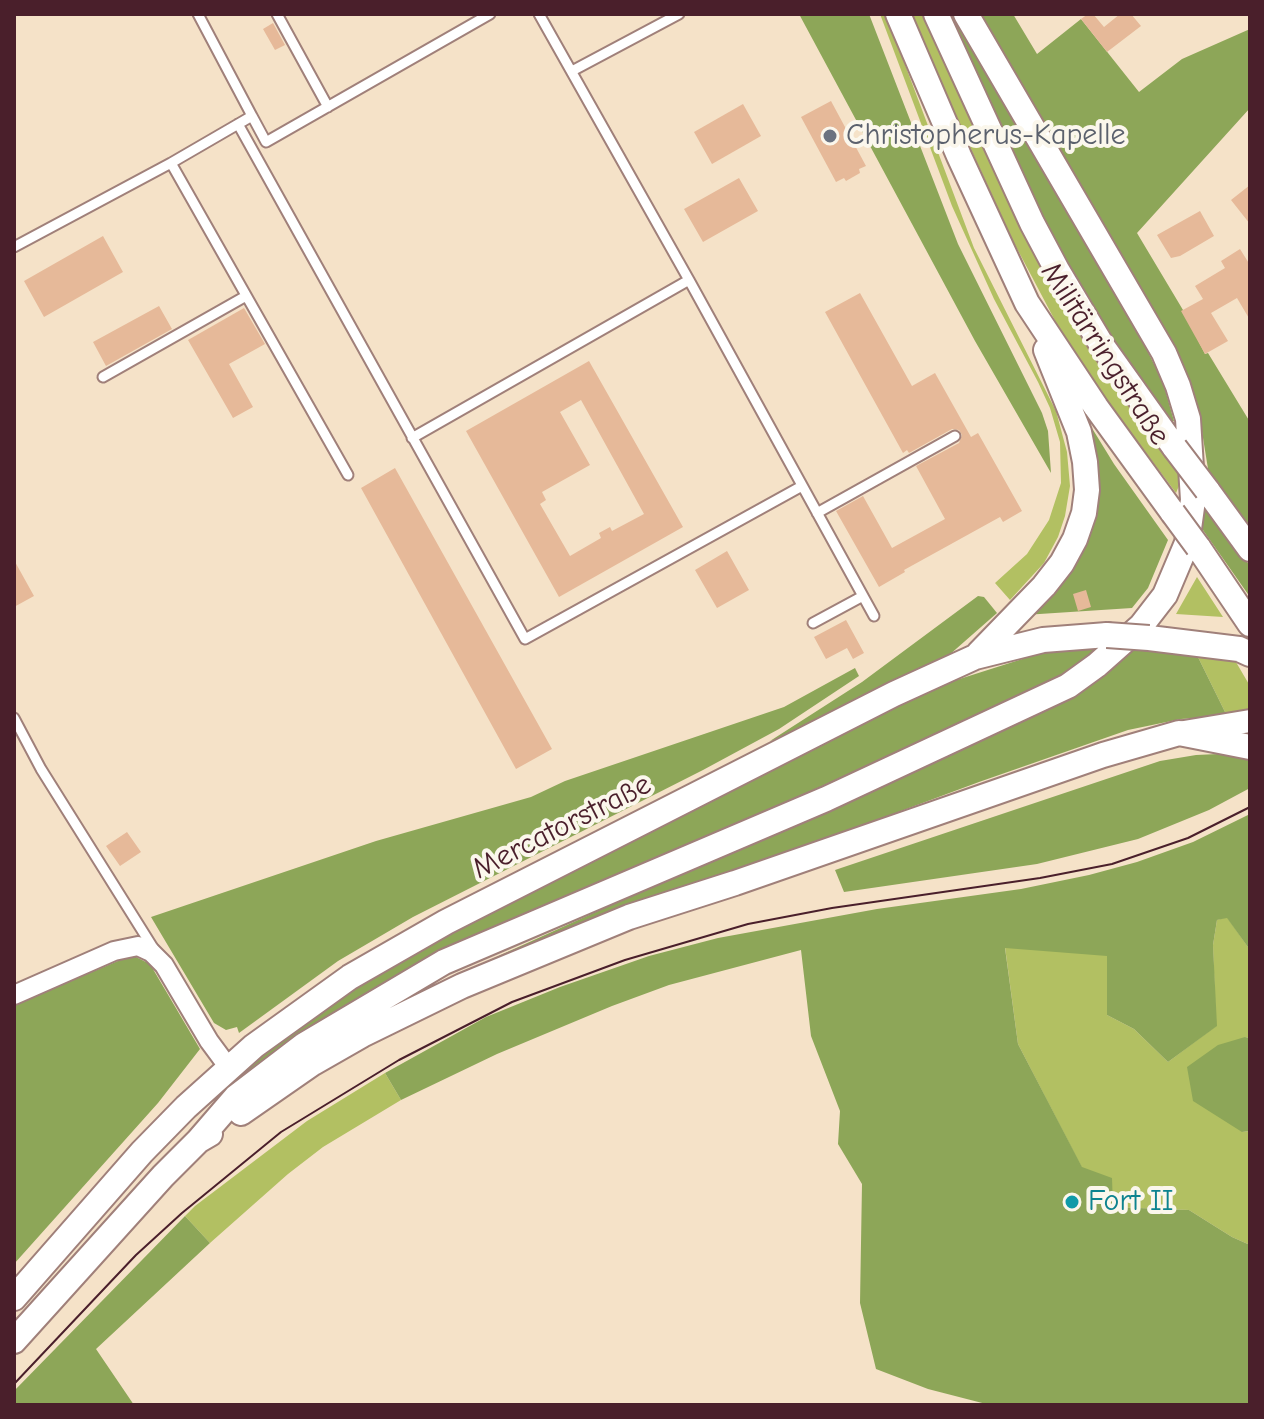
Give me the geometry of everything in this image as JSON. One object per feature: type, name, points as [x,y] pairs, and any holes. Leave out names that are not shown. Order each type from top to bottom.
[{"type":"main road","name":"Militärringstraße","points":[[898,14],[1027,303],[1096,407],[1250,624]]},
{"type":"main road","name":"Militärringstraße","points":[[936,14],[1032,223],[1057,270],[1103,347],[1250,549]]},
{"type":"main road","points":[[14,1341],[236,1097],[304,1045],[444,962],[826,799],[1068,686],[1141,626],[1165,595],[1187,543],[1193,500],[1188,419],[1178,386],[1164,353],[966,14]]},
{"type":"main road","points":[[975,657],[1062,563],[1084,513],[1087,490],[1079,432],[1027,303]]},
{"type":"main road","name":"Mercatorstraße","points":[[14,1298],[142,1152],[229,1068],[288,1020],[396,949],[894,694],[975,657],[1043,640],[1107,635],[1246,651]]},
{"type":"main road","points":[[198,1141],[313,1063],[362,1035],[462,986],[629,917],[1103,755],[1179,733],[1250,747]]},
{"type":"street","points":[[1179,733],[1250,721]]},
{"type":"street","points":[[14,995],[128,946],[138,946],[151,952],[164,965],[209,1041],[229,1068]]},
{"type":"lane","points":[[198,14],[266,142],[490,14]]},
{"type":"lane","points":[[277,14],[328,107]]},
{"type":"lane","points":[[539,14],[874,616]]},
{"type":"lane","points":[[572,71],[679,14]]},
{"type":"lane","points":[[14,247],[252,116]]},
{"type":"lane","points":[[238,124],[525,639],[802,486]]},
{"type":"lane","points":[[171,163],[348,475]]},
{"type":"lane","points":[[412,438],[689,280]]},
{"type":"lane","points":[[103,377],[246,296]]},
{"type":"lane","points":[[817,513],[955,436]]},
{"type":"lane","points":[[813,623],[863,596]]},
{"type":"lane","points":[[14,718],[41,769],[164,965]]},
{"type":"green space","points":[[799,14],[869,14],[958,244],[1042,413],[1048,431],[1051,473],[975,341]]},
{"type":"green space","points":[[880,14],[886,14],[974,248],[1056,411],[1067,452],[1070,486],[1058,537],[1044,563],[1010,600],[995,583],[1027,554],[1049,520],[1061,483],[1060,442],[1050,408],[994,299],[952,206]]},
{"type":"green space","points":[[909,14],[925,14],[1183,476],[1176,493],[1102,394],[1060,330],[1013,241]]},
{"type":"green space","points":[[948,14],[954,14],[1139,334],[1163,382],[1174,421],[1171,422],[1124,358],[1043,222]]},
{"type":"green space","points":[[979,14],[1013,14],[1037,54],[1081,19],[1139,92],[1182,59],[1250,29],[1250,108],[1137,233],[1205,354],[1208,353],[1250,422],[1250,531],[1209,475],[1199,413],[1186,372],[1171,343]]},
{"type":"green space","points":[[1071,394],[1114,464],[1168,540],[1148,588],[1132,608],[1024,615],[1082,538]]},
{"type":"green space","points":[[1206,507],[1250,566],[1250,597],[1198,523]]},
{"type":"green space","points":[[1197,577],[1223,617],[1176,614]]},
{"type":"green space","points":[[978,596],[984,597],[997,613],[948,656],[805,730],[770,741],[862,682]]},
{"type":"green space","points":[[1135,648],[1195,651],[1227,716],[1181,719],[1128,730],[979,782],[441,982],[819,811]]},
{"type":"green space","points":[[1099,650],[1068,674],[477,943],[230,1093],[223,1084],[284,1035],[416,948],[925,690],[1038,654]]},
{"type":"green space","points":[[1195,651],[1233,657],[1250,686],[1250,712],[1227,716]]},
{"type":"green space","points":[[855,668],[859,676],[779,729],[413,917],[338,961],[239,1033],[237,1027],[226,1030],[214,1023],[151,917],[376,841],[531,797],[565,781],[784,707]]},
{"type":"green space","points":[[1218,754],[1250,759],[1250,788],[1209,810],[1138,839],[1037,864],[844,892],[835,870],[1160,761]]},
{"type":"green space","points":[[1250,814],[1250,950],[1227,918],[1217,920],[1213,945],[1217,1026],[1168,1062],[1134,1029],[1107,1015],[1107,956],[1005,948],[1018,1044],[1082,1167],[1112,1178],[1113,1207],[1189,1210],[1250,1245],[1250,1405],[990,1405],[928,1389],[876,1369],[860,1303],[862,1184],[838,1144],[840,1111],[811,1036],[801,950],[669,985],[612,1006],[497,1054],[401,1100],[385,1073],[486,1017],[649,956],[718,938],[877,909],[1021,889],[1089,875],[1193,842]]},
{"type":"green space","points":[[1227,917],[1250,950],[1250,1038],[1245,1037],[1242,1132],[1250,1131],[1250,1245],[1189,1210],[1113,1207],[1082,1168],[1018,1044],[1005,947],[1108,955],[1107,1015],[1134,1029],[1168,1062],[1216,1026],[1213,945],[1217,920]]},
{"type":"green space","points":[[132,955],[150,964],[200,1049],[158,1103],[14,1264],[14,1005]]},
{"type":"green space","points":[[1250,1038],[1250,1131],[1242,1132],[1193,1101],[1187,1067],[1218,1045]]},
{"type":"green space","points":[[385,1073],[401,1100],[323,1147],[210,1243],[185,1216],[307,1121]]},
{"type":"green space","points":[[185,1216],[210,1243],[96,1349],[134,1405],[14,1405],[14,1391]]},
{"type":"building","points":[[1093,14],[1104,27],[1120,14],[1131,14],[1141,26],[1107,52],[1081,19]]},
{"type":"building","points":[[273,23],[285,45],[275,50],[263,29]]},
{"type":"building","name":"Christopherus-Kapelle","points":[[831,101],[866,166],[846,181],[844,178],[836,182],[801,117]]},
{"type":"building","points":[[743,104],[761,136],[712,164],[694,132]]},
{"type":"building","points":[[739,178],[758,211],[703,242],[684,209]]},
{"type":"building","points":[[1250,185],[1250,224],[1231,200]]},
{"type":"building","points":[[1200,211],[1214,236],[1171,258],[1157,235]]},
{"type":"building","points":[[103,236],[123,272],[44,317],[24,281]]},
{"type":"building","points":[[1240,249],[1250,265],[1250,320],[1237,298],[1211,313],[1228,341],[1205,354],[1181,311],[1203,299],[1195,286],[1225,268],[1221,261]]},
{"type":"building","points":[[860,293],[912,386],[935,373],[971,437],[978,433],[1022,511],[1003,522],[1000,517],[879,587],[836,511],[863,496],[892,548],[945,519],[916,466],[959,443],[962,435],[959,430],[952,429],[909,453],[907,450],[903,453],[825,312]]},
{"type":"building","points":[[159,306],[172,329],[106,366],[93,342]]},
{"type":"building","points":[[244,308],[265,344],[229,364],[253,407],[233,418],[188,340]]},
{"type":"building","points":[[589,361],[683,527],[559,597],[466,431]],"holes":[[[581,400],[644,514],[612,531],[610,527],[599,533],[601,538],[570,556],[540,504],[546,500],[542,492],[590,465],[560,412]]]},
{"type":"building","points":[[395,468],[552,749],[516,769],[361,488]]},
{"type":"building","points":[[727,551],[749,590],[717,608],[695,570]]},
{"type":"building","points":[[14,560],[34,596],[14,607]]},
{"type":"building","points":[[1086,590],[1091,607],[1078,611],[1073,594]]},
{"type":"building","points":[[846,620],[864,653],[853,659],[847,648],[826,659],[814,637]]},
{"type":"building","points":[[127,832],[141,852],[120,866],[106,846]]},
{"type":"tram line","points":[[14,1384],[136,1255],[281,1132],[399,1060],[512,1002],[625,960],[748,924],[1112,864],[1188,838],[1250,807]]},
{"type":"place","name":"Christopherus-Kapelle","points":[[830,136]]},
{"type":"place","name":"Fort II","points":[[1072,1202]]}]
